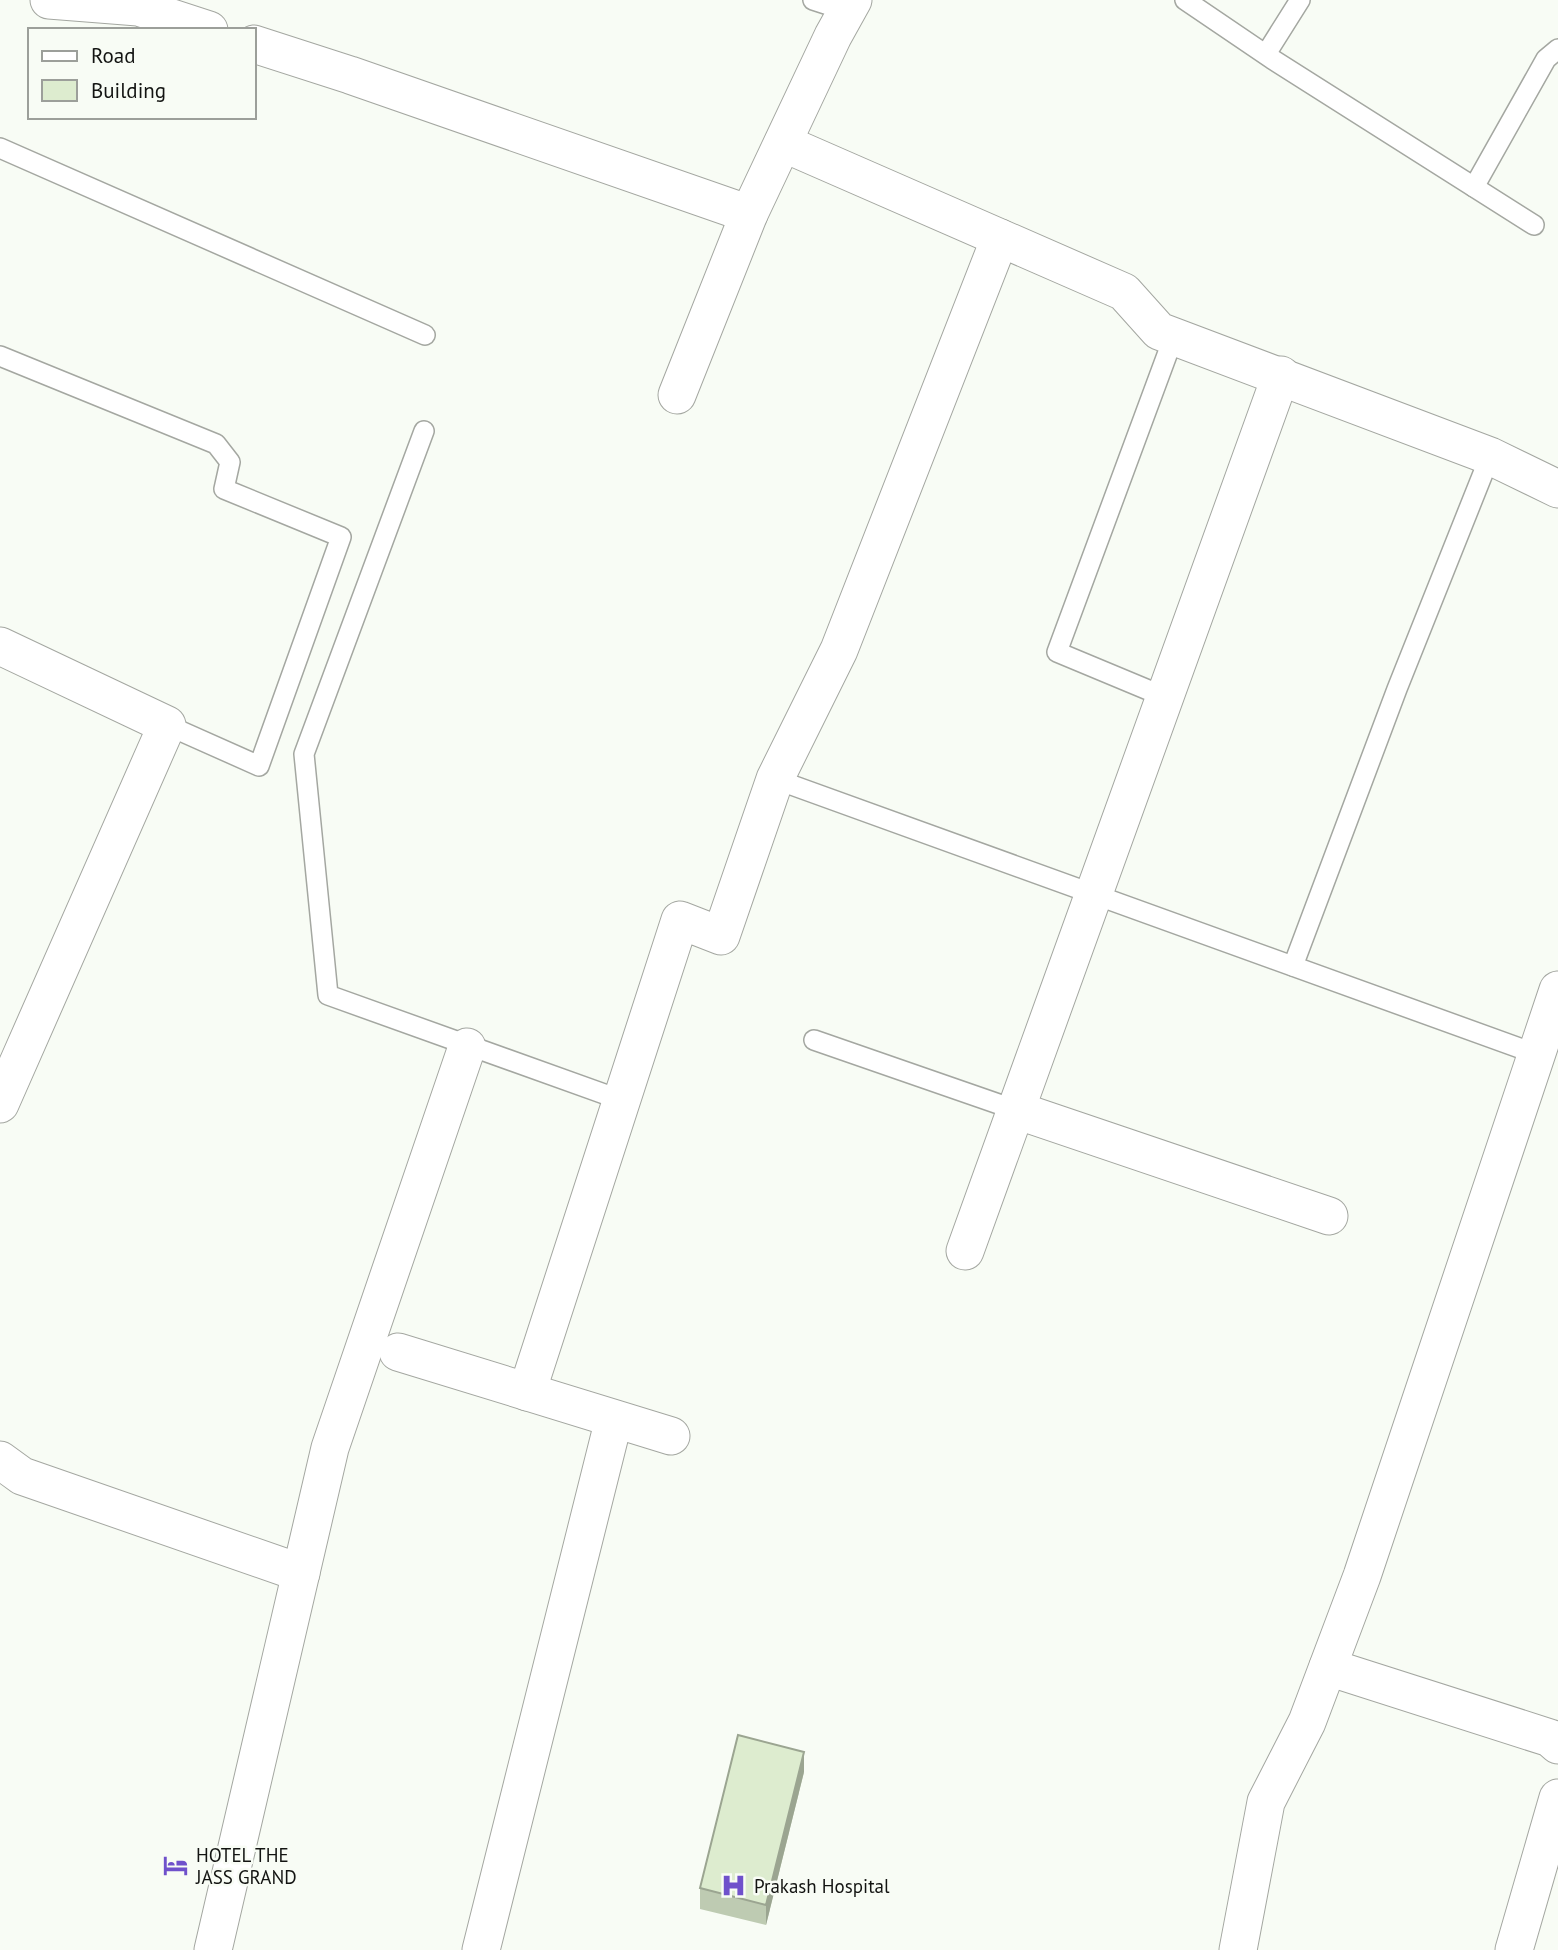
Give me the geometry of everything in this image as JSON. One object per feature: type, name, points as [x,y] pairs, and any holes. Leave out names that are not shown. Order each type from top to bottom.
[{"type":"street","points":[[49,0],[140,4],[204,28]]},
{"type":"street","points":[[677,395],[749,214],[833,36],[838,4]]},
{"type":"street","points":[[256,45],[749,214]]},
{"type":"street","points":[[783,142],[1124,292],[1159,331],[1490,456],[1558,489]]},
{"type":"street","points":[[527,1392],[680,920],[721,936],[775,779],[839,650],[1000,238]]},
{"type":"street","points":[[965,1251],[1281,376]]},
{"type":"street","points":[[0,646],[167,725],[0,1104]]},
{"type":"street","points":[[1238,1950],[1266,1802],[1307,1722],[1362,1576],[1558,990]]},
{"type":"street","points":[[213,1950],[330,1448],[467,1047]]},
{"type":"street","points":[[1016,1110],[1329,1216]]},
{"type":"street","points":[[398,1352],[671,1436]]},
{"type":"street","points":[[481,1950],[614,1419]]},
{"type":"street","points":[[0,1460],[22,1476],[301,1573]]},
{"type":"street","points":[[1328,1667],[1550,1738],[1558,1745]]},
{"type":"street","points":[[1514,1950],[1558,1798]]},
{"type":"lane","points":[[1185,0],[1534,225]]},
{"type":"lane","points":[[1266,54],[1300,0]]},
{"type":"lane","points":[[1474,187],[1546,59],[1558,49]]},
{"type":"lane","points":[[0,148],[425,335]]},
{"type":"lane","points":[[1165,697],[1057,652],[1174,336]]},
{"type":"lane","points":[[0,356],[216,444],[230,462],[224,489],[341,537],[259,766],[167,725]]},
{"type":"lane","points":[[424,431],[304,754],[328,995],[621,1100]]},
{"type":"lane","points":[[1293,966],[1397,690],[1490,456]]},
{"type":"lane","points":[[775,779],[1536,1054]]},
{"type":"lane","points":[[814,1040],[1016,1110]]},
{"type":"building","points":[[738,1735],[804,1752],[766,1905],[700,1888]]},
{"type":"place","name":"HOTEL THE JASS GRAND","points":[[176,1866]]},
{"type":"place","name":"Prakash Hospital","points":[[734,1886]]}]
